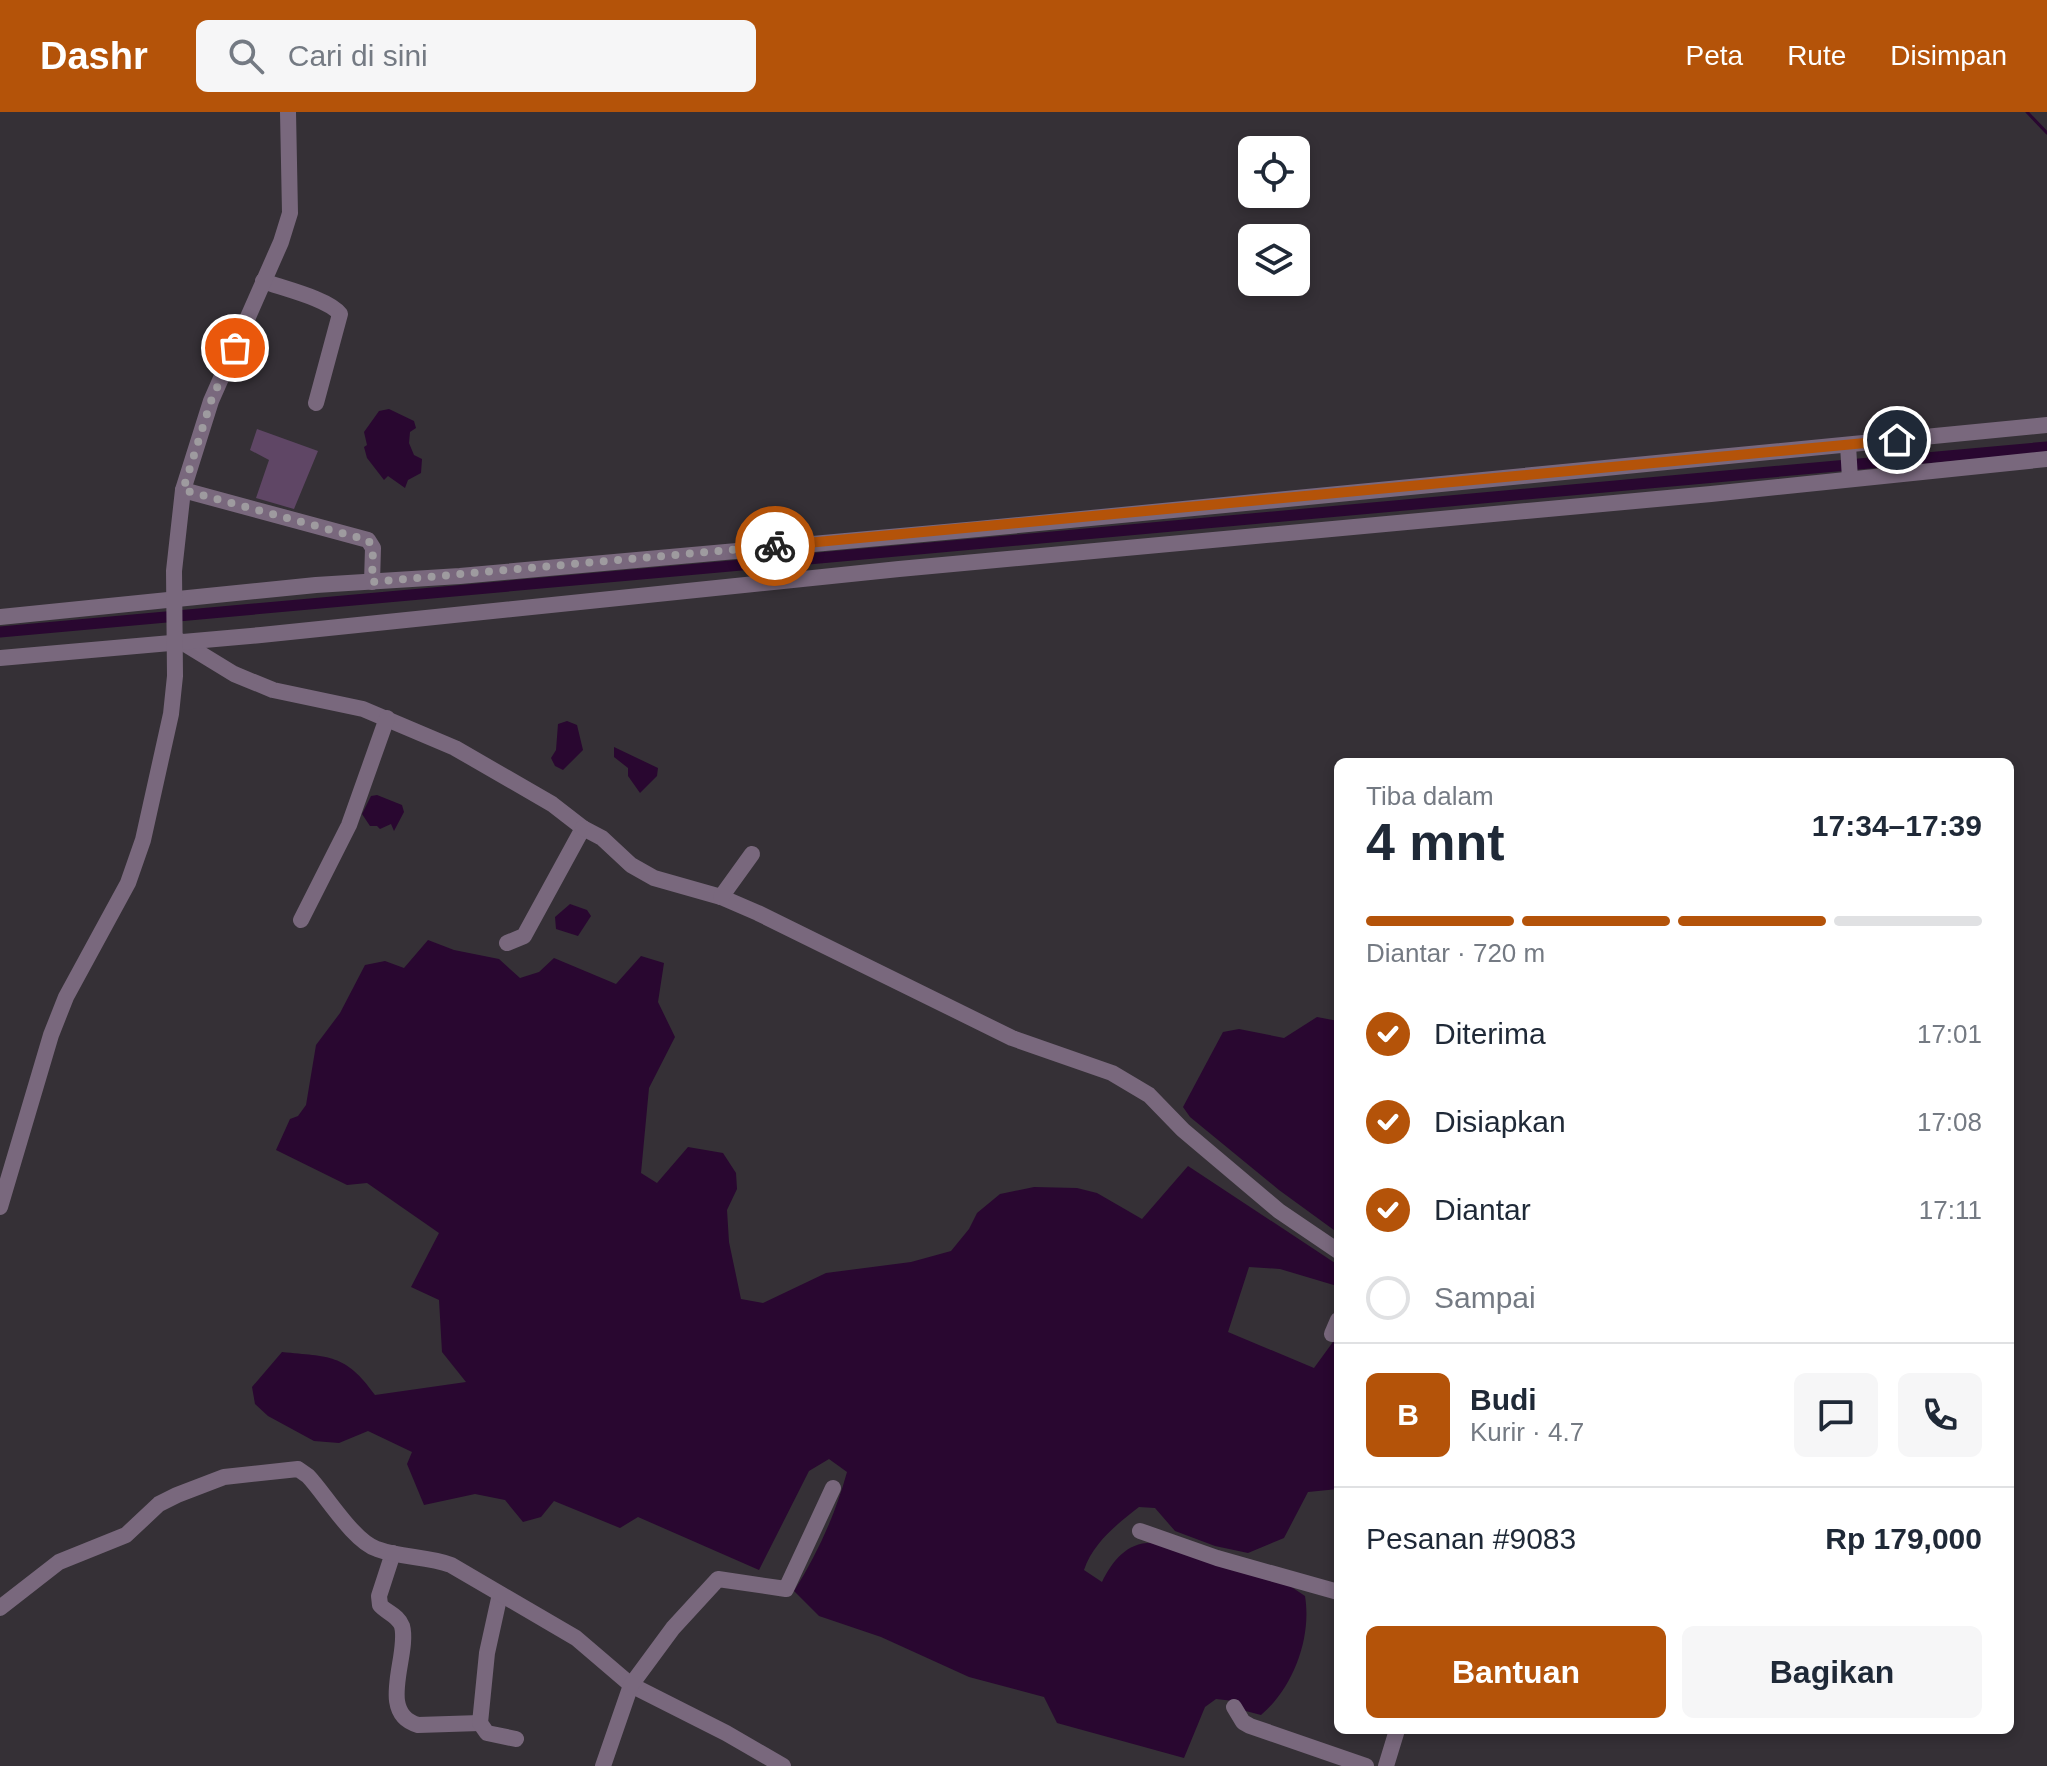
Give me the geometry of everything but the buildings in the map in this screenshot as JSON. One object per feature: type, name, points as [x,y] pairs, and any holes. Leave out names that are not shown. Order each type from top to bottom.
[{"type":"street","points":[[0,1207],[51,1035],[66,997],[128,883],[143,840],[171,714],[176,639],[173,604],[183,490],[211,401],[290,213],[288,112]]},
{"type":"street","points":[[263,281],[323,303],[340,314],[316,403]]},
{"type":"street","points":[[0,617],[173,604],[372,582],[655,559],[1848,449],[2047,425]]},
{"type":"street","points":[[1848,449],[1850,475]]},
{"type":"street","points":[[0,658],[176,639],[270,635],[618,596],[1850,475],[2047,459]]},
{"type":"street","points":[[183,490],[368,540],[373,548],[372,582]]},
{"type":"street","points":[[176,639],[234,674],[273,690],[339,702],[387,718],[455,748],[552,804],[583,828],[602,838],[631,865],[654,878],[721,897],[1012,1038],[1112,1073],[1149,1095],[1183,1130],[1279,1211],[1334,1248]]},
{"type":"street","points":[[301,920],[349,825],[387,718]]},
{"type":"street","points":[[507,943],[524,936],[583,828]]},
{"type":"street","points":[[721,897],[752,854]]},
{"type":"street","points":[[0,1608],[59,1562],[126,1535],[159,1504],[224,1477],[298,1469],[314,1482],[369,1545],[442,1562],[576,1638],[631,1685],[783,1766]]},
{"type":"street","points":[[603,1766],[631,1685],[673,1628],[714,1581],[725,1577],[756,1587],[786,1589],[833,1488]]},
{"type":"street","points":[[1140,1531],[1217,1558],[1334,1591]]},
{"type":"street","points":[[393,1553],[379,1596],[384,1610],[401,1623],[399,1710],[410,1722],[418,1725],[480,1723]]},
{"type":"street","points":[[500,1594],[487,1653],[480,1723],[487,1733],[516,1739]]},
{"type":"street","points":[[1234,1707],[1243,1722],[1250,1726],[1366,1766]]},
{"type":"street","points":[[1386,1766],[1396,1734]]},
{"type":"shaded area","points":[[389,409],[414,421],[416,428],[410,432],[409,443],[414,455],[422,459],[421,473],[408,480],[405,488],[388,476],[384,480],[367,458],[364,447],[367,445],[364,432],[379,411]]},
{"type":"shaded area","points":[[257,429],[318,451],[294,509],[256,498],[269,460],[250,450]]},
{"type":"shaded area","points":[[567,721],[577,725],[583,750],[563,770],[555,766],[551,758],[556,750],[558,724]]},
{"type":"shaded area","points":[[614,747],[658,768],[657,776],[640,793],[628,776],[628,768],[614,757]]},
{"type":"shaded area","points":[[377,795],[402,805],[404,812],[394,831],[391,824],[380,829],[370,826],[362,814],[371,796]]},
{"type":"shaded area","points":[[570,904],[587,910],[591,916],[578,936],[556,929],[555,917]]},
{"type":"shaded area","points":[[428,940],[454,950],[499,959],[520,978],[539,972],[554,958],[616,984],[641,956],[664,963],[658,1002],[675,1037],[649,1088],[641,1173],[657,1183],[688,1147],[723,1153],[736,1173],[737,1189],[727,1210],[729,1242],[741,1299],[763,1303],[826,1273],[911,1262],[951,1251],[969,1229],[977,1213],[1000,1194],[1034,1187],[1077,1188],[1097,1193],[1142,1219],[1188,1166],[1334,1262],[1334,1285],[1280,1269],[1249,1267],[1228,1332],[1314,1368],[1334,1340],[1334,1489],[1308,1492],[1284,1538],[1248,1553],[1215,1546],[1175,1531],[1155,1508],[1139,1507],[1100,1543],[1084,1570],[1102,1582],[1122,1554],[1137,1545],[1155,1543],[1287,1584],[1305,1596],[1303,1645],[1291,1677],[1272,1704],[1261,1715],[1242,1710],[1234,1701],[1216,1699],[1205,1707],[1184,1758],[1057,1723],[1044,1697],[969,1677],[881,1637],[819,1616],[794,1591],[825,1533],[847,1472],[829,1459],[809,1471],[759,1570],[638,1517],[620,1528],[554,1501],[541,1517],[523,1522],[505,1500],[475,1494],[424,1505],[407,1464],[412,1452],[368,1431],[339,1443],[314,1441],[268,1416],[255,1404],[252,1387],[282,1352],[324,1357],[345,1364],[375,1395],[466,1382],[442,1352],[439,1300],[411,1287],[439,1233],[367,1183],[347,1185],[276,1150],[290,1119],[298,1116],[306,1105],[316,1045],[340,1013],[365,965],[385,961],[404,968]]},
{"type":"shaded area","points":[[1317,1017],[1334,1020],[1334,1230],[1279,1190],[1190,1117],[1183,1107],[1223,1032],[1239,1029],[1284,1038]]},
{"type":"waterway","points":[[2027,112],[2047,133]]},
{"type":"waterway","points":[[0,632],[2047,447]]},
{"type":"way so far","points":[[235,348],[211,401],[183,490],[358,535],[372,543],[372,582],[775,546]]},
{"type":"route","points":[[775,546],[1897,440]]}]
